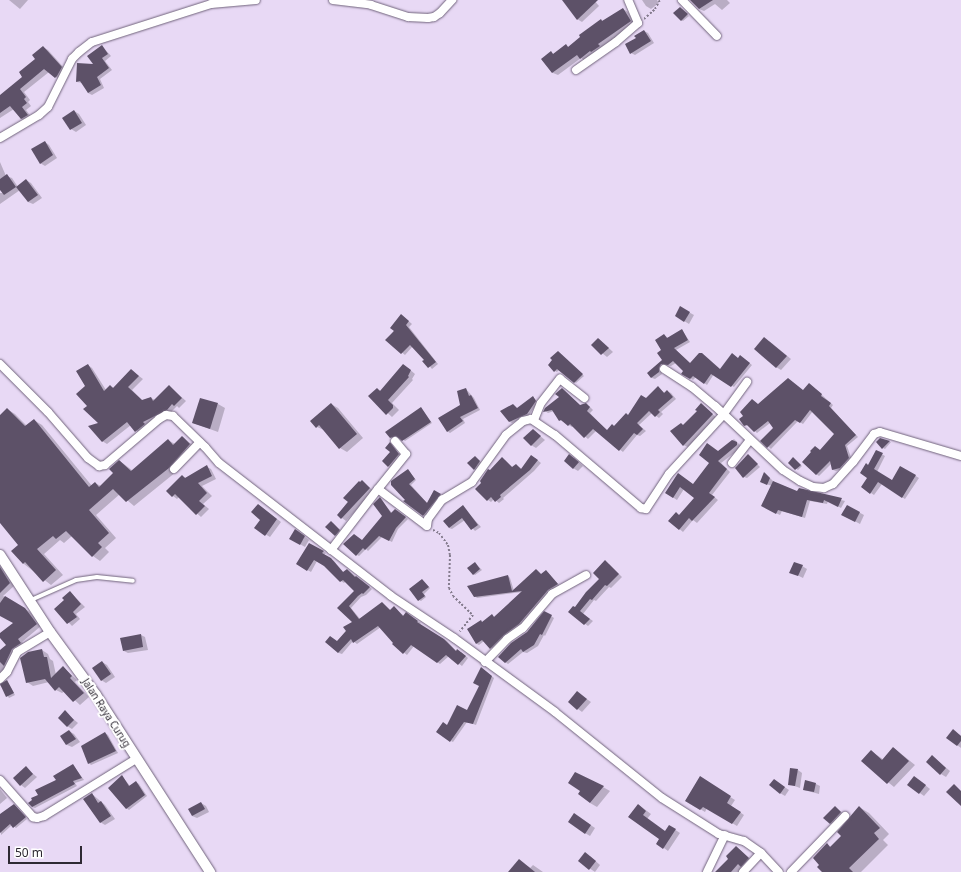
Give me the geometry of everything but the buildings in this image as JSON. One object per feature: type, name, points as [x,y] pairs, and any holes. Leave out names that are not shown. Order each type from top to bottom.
[{"type":"street","points":[[0,138],[40,115],[48,107],[72,60],[79,52],[92,42],[212,2],[256,0]]},
{"type":"street","points":[[334,0],[371,5],[408,17],[428,18],[440,13],[452,0]]},
{"type":"street","points":[[576,70],[616,42],[638,23],[628,0]]},
{"type":"street","points":[[682,0],[717,36]]},
{"type":"street","points":[[0,364],[48,412],[88,458],[99,466],[105,465],[166,415],[173,416],[182,423],[219,463],[404,606],[454,638],[555,712],[662,798],[691,817],[725,835],[744,841],[761,853],[779,872]]},
{"type":"street","points":[[664,369],[692,387],[791,476],[819,489],[829,487],[837,480],[874,434],[880,432],[961,456]]},
{"type":"street","points":[[534,420],[541,403],[560,379],[584,398]]},
{"type":"street","points":[[378,489],[427,526],[428,519],[438,504],[448,496],[472,482],[506,435],[523,421],[534,420],[641,508],[646,509],[676,465],[723,415],[747,382]]},
{"type":"street","points":[[732,463],[750,440]]},
{"type":"street","points":[[331,550],[406,454],[395,441]]},
{"type":"street","points":[[174,469],[200,442]]},
{"type":"street","name":"Jalan Raya Curug","points":[[0,554],[50,632],[96,695],[210,872]]},
{"type":"street","points":[[485,662],[507,639],[523,628],[552,594],[586,576]]},
{"type":"street","points":[[0,679],[7,672],[14,656],[19,650],[50,632]]},
{"type":"street","points":[[0,780],[33,817],[37,818],[44,816],[136,759]]},
{"type":"street","points":[[791,872],[845,816]]},
{"type":"street","points":[[707,872],[725,835]]},
{"type":"street","points":[[743,872],[761,853]]},
{"type":"lane","points":[[30,600],[70,582],[97,576],[133,581]]},
{"type":"path","points":[[638,23],[655,9],[660,0]]},
{"type":"path","points":[[427,526],[439,533],[448,545],[450,555],[448,588],[453,596],[473,615],[454,638]]}]
